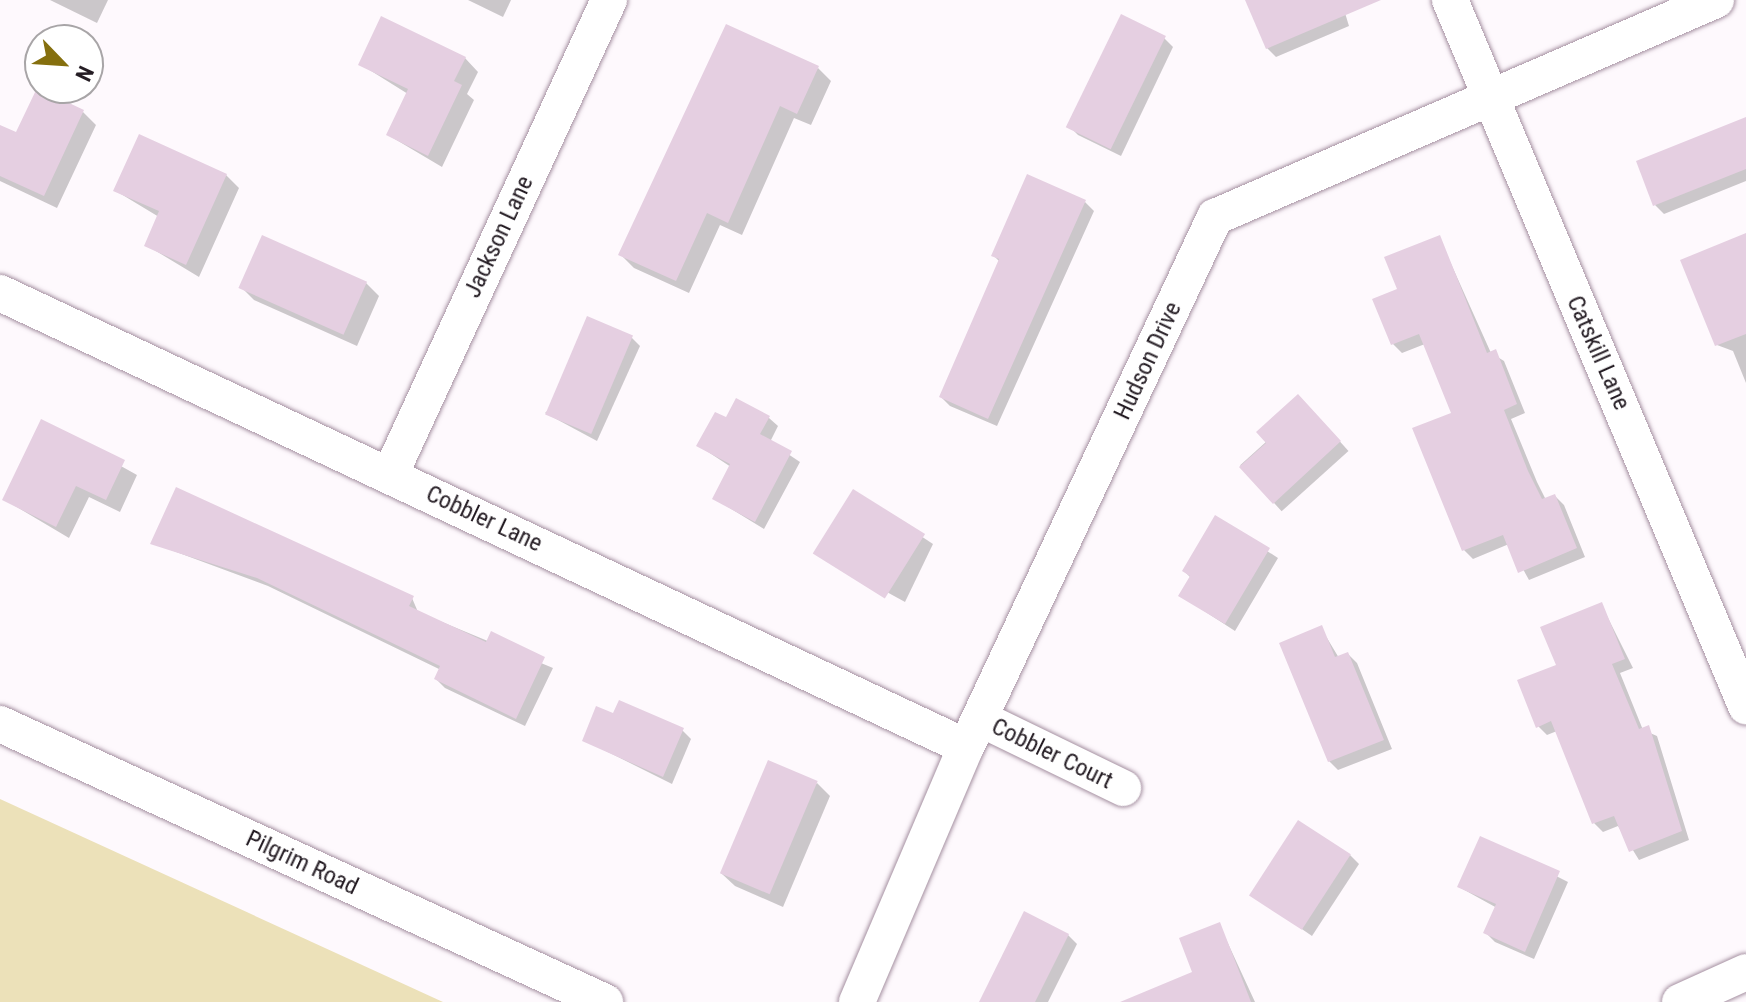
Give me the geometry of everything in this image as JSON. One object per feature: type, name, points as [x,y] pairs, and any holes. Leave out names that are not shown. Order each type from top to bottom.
[{"type":"street","name":"Jackson Lane","points":[[390,475],[609,0]]},
{"type":"street","name":"Catskill Lane","points":[[1450,0],[1746,706]]},
{"type":"street","name":"Hudson Drive","points":[[857,1002],[974,733],[1215,217],[1490,95],[1716,0]]},
{"type":"street","name":"Cobbler Lane","points":[[0,293],[390,475],[974,733]]},
{"type":"street","name":"Pilgrim Road","points":[[0,724],[605,1002]]},
{"type":"street","name":"Cobbler Court","points":[[974,733],[1123,788]]},
{"type":"street","points":[[1680,1002],[1746,972]]},
{"type":"shaded area","points":[[0,799],[443,1002],[0,1002]]},
{"type":"building","points":[[1245,0],[1381,0],[1266,49]]},
{"type":"building","points":[[1121,14],[1166,36],[1111,149],[1066,127]]},
{"type":"building","points":[[381,16],[466,57],[454,81],[462,85],[428,156],[386,135],[408,89],[358,65]]},
{"type":"building","points":[[726,24],[819,66],[797,114],[780,106],[728,223],[707,213],[676,281],[618,255]]},
{"type":"building","points":[[29,104],[71,104],[84,110],[44,196],[0,176],[0,125],[16,132]]},
{"type":"building","points":[[1746,117],[1746,169],[1653,206],[1636,161]]},
{"type":"building","points":[[139,134],[227,174],[186,265],[144,246],[159,211],[113,191]]},
{"type":"building","points":[[1027,174],[1086,200],[988,419],[939,397],[999,259],[991,256]]},
{"type":"building","points":[[1746,233],[1746,334],[1715,346],[1680,260]]},
{"type":"building","points":[[262,235],[367,282],[343,335],[238,288]]},
{"type":"building","points":[[1440,235],[1487,353],[1496,349],[1517,404],[1504,410],[1528,471],[1542,499],[1555,494],[1577,548],[1518,573],[1503,535],[1462,551],[1412,428],[1451,413],[1419,334],[1391,345],[1372,299],[1397,289],[1384,257]]},
{"type":"building","points":[[587,316],[633,336],[591,434],[545,414]]},
{"type":"building","points":[[1298,394],[1341,441],[1273,504],[1239,467],[1266,443],[1256,432]]},
{"type":"building","points":[[736,398],[770,416],[760,434],[792,451],[755,522],[712,499],[730,464],[696,446],[715,412],[726,417]]},
{"type":"building","points":[[41,419],[125,460],[106,500],[76,486],[56,527],[2,500]]},
{"type":"building","points":[[176,487],[414,596],[409,606],[486,642],[491,631],[545,657],[516,719],[434,679],[440,666],[257,578],[150,544]]},
{"type":"building","points":[[853,489],[925,534],[885,598],[813,553]]},
{"type":"building","points":[[1215,515],[1270,548],[1225,624],[1178,596],[1190,576],[1182,571]]},
{"type":"building","points":[[1602,602],[1625,659],[1612,664],[1639,729],[1649,725],[1682,831],[1629,852],[1614,816],[1592,824],[1551,721],[1536,728],[1517,680],[1556,665],[1540,627]]},
{"type":"building","points":[[1322,625],[1335,657],[1348,652],[1384,740],[1328,762],[1279,643]]},
{"type":"building","points":[[619,700],[684,728],[663,777],[582,741],[596,706],[613,713]]},
{"type":"building","points":[[768,760],[818,781],[770,894],[720,873]]},
{"type":"building","points":[[1298,820],[1351,854],[1302,930],[1249,895]]},
{"type":"building","points":[[1480,836],[1560,871],[1525,952],[1483,933],[1496,904],[1457,887]]},
{"type":"building","points":[[1024,911],[1069,934],[1035,1002],[979,1002]]},
{"type":"building","points":[[1220,922],[1251,1002],[1120,1002],[1192,972],[1179,938]]}]
